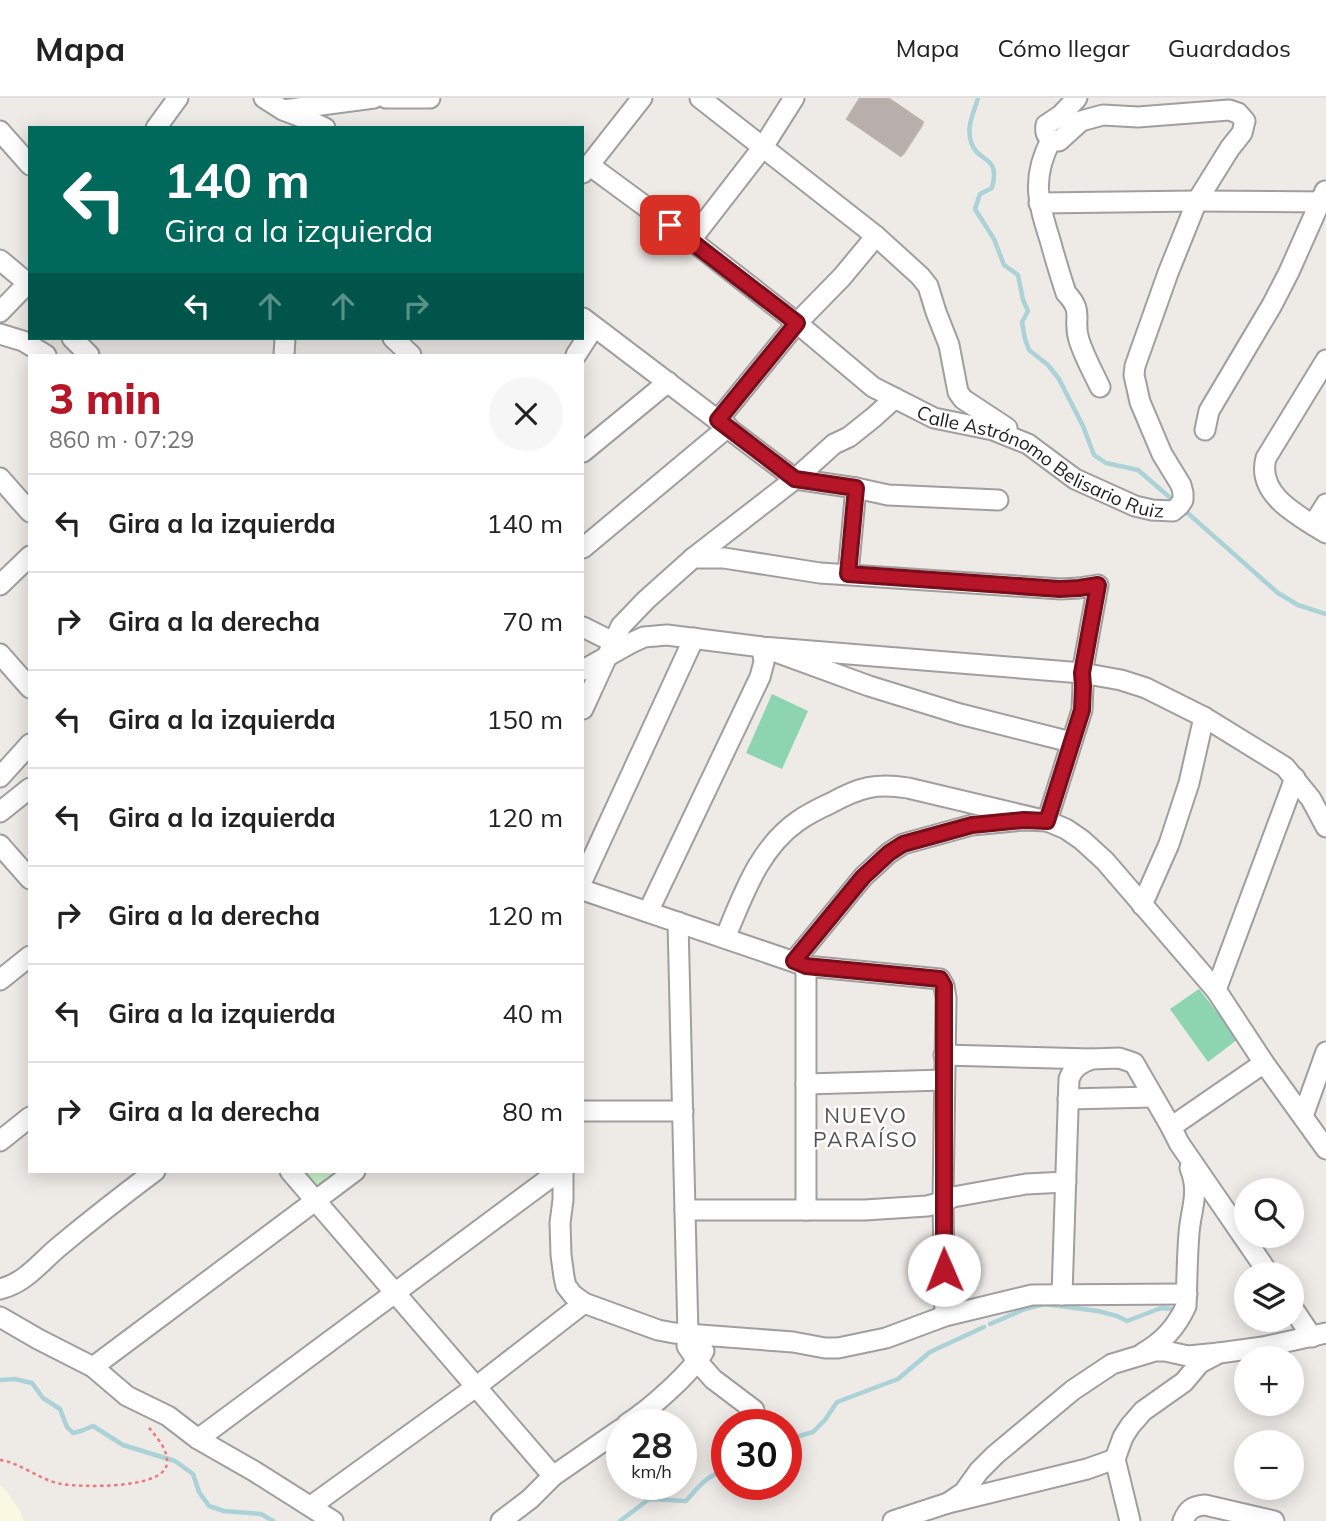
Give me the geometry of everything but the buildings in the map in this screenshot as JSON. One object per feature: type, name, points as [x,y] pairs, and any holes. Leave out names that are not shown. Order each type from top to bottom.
[{"type":"street","points":[[157,126],[178,98]]},
{"type":"street","points":[[264,98],[281,112],[320,126]]},
{"type":"street","points":[[281,112],[374,98]]},
{"type":"street","points":[[386,98],[430,98]]},
{"type":"street","points":[[700,98],[876,236],[913,270],[928,286],[949,345],[958,392],[963,400],[1028,444]]},
{"type":"street","points":[[691,240],[764,147],[794,98]]},
{"type":"street","points":[[1077,98],[1061,115],[1046,125],[1046,136],[1051,140],[1043,155],[1037,184],[1039,203],[1063,285],[1078,311],[1079,339],[1100,387]]},
{"type":"street","points":[[586,169],[638,102]]},
{"type":"street","name":"Calle Astrónomo Belisario Ruiz","points":[[586,169],[691,240],[873,387],[934,418],[993,430],[1028,444],[1075,479],[1135,506],[1166,512],[1174,510],[1182,500],[1181,485],[1153,435],[1140,402],[1134,375],[1138,355],[1197,201],[1242,133],[1245,121],[1238,113],[1229,110],[1138,117],[1103,115],[1081,121],[1059,141],[1051,140]]},
{"type":"street","points":[[0,131],[28,163]]},
{"type":"street","points":[[1039,203],[1324,198],[1272,305],[1209,411],[1205,430]]},
{"type":"street","points":[[584,547],[723,424],[797,323],[842,277],[876,236]]},
{"type":"street","points":[[0,260],[28,282]]},
{"type":"street","points":[[0,312],[28,284]]},
{"type":"street","points":[[588,323],[795,479],[888,495],[998,500]]},
{"type":"street","points":[[0,334],[23,341],[44,354]]},
{"type":"street","points":[[74,340],[88,354]]},
{"type":"street","points":[[395,340],[410,354]]},
{"type":"street","points":[[1326,360],[1266,458],[1264,473],[1279,501],[1320,529],[1326,504]]},
{"type":"street","points":[[584,451],[668,382]]},
{"type":"street","points":[[584,707],[621,626],[646,600],[693,558],[795,479],[834,444],[849,437],[874,418],[895,398]]},
{"type":"street","points":[[0,478],[28,510]]},
{"type":"street","points":[[848,574],[856,488]]},
{"type":"street","points":[[0,585],[28,558]]},
{"type":"street","points":[[693,558],[724,558],[820,573],[1060,589],[1098,585],[1082,673],[1082,710],[1047,821]]},
{"type":"street","points":[[584,629],[611,648]]},
{"type":"street","points":[[584,669],[611,648],[656,635],[667,635],[762,647],[1082,673],[1121,680],[1146,688],[1204,717],[1285,767],[1311,799],[1326,827]]},
{"type":"street","points":[[584,877],[694,638]]},
{"type":"street","points":[[762,647],[882,690],[1070,743]]},
{"type":"street","points":[[648,912],[760,677],[764,662],[762,647]]},
{"type":"street","points":[[0,654],[28,686]]},
{"type":"street","points":[[1142,905],[1169,845],[1189,783],[1204,717]]},
{"type":"street","points":[[0,776],[28,746]]},
{"type":"street","points":[[1216,990],[1295,778]]},
{"type":"street","points":[[725,938],[751,877],[781,835],[797,821],[858,790],[888,785],[908,788],[1047,821],[1082,839],[1105,860],[1216,990],[1326,1149]]},
{"type":"street","points":[[0,812],[28,790]]},
{"type":"street","points":[[806,1210],[806,1084],[800,963],[863,877],[903,844],[972,825],[1024,820],[1047,821]]},
{"type":"street","points":[[0,845],[28,877]]},
{"type":"street","points":[[584,890],[800,963],[940,979],[946,998],[943,1202],[945,1316]]},
{"type":"street","points":[[678,922],[687,1346],[713,1379],[753,1409]]},
{"type":"street","points":[[0,980],[28,958]]},
{"type":"street","points":[[1303,1116],[1326,1052]]},
{"type":"street","points":[[944,1055],[1119,1058],[1134,1063],[1175,1135],[1261,1262]]},
{"type":"street","points":[[1062,1295],[1069,1079],[1077,1065],[1091,1059]]},
{"type":"street","points":[[1175,1135],[1264,1063]]},
{"type":"street","points":[[806,1084],[944,1080]]},
{"type":"street","points":[[1068,1099],[1153,1097]]},
{"type":"street","points":[[584,1111],[683,1111]]},
{"type":"street","points":[[0,1141],[28,1119]]},
{"type":"street","points":[[1139,1355],[1153,1348],[1174,1328],[1186,1306],[1189,1230],[1195,1184],[1175,1135]]},
{"type":"street","points":[[0,1289],[26,1278],[58,1247],[152,1173]]},
{"type":"street","points":[[292,1173],[553,1476]]},
{"type":"street","points":[[93,1367],[352,1173]]},
{"type":"street","points":[[555,1173],[566,1286],[584,1303],[658,1330],[838,1348],[887,1338],[945,1316],[1032,1295],[1187,1294]]},
{"type":"street","points":[[198,1439],[555,1173]]},
{"type":"street","points":[[685,1210],[865,1210],[927,1206],[953,1197],[1026,1184],[1066,1182]]},
{"type":"street","points":[[311,1506],[477,1386],[584,1303]]},
{"type":"street","points":[[0,1317],[93,1367],[127,1396],[168,1416],[198,1439],[334,1521]]},
{"type":"street","points":[[1304,1319],[1319,1335]]},
{"type":"street","points":[[948,1503],[964,1492],[995,1455],[1073,1390],[1112,1364],[1155,1351],[1166,1350],[1188,1356],[1219,1353],[1319,1335]]},
{"type":"street","points":[[646,1409],[698,1362],[703,1351],[725,1336]]},
{"type":"street","points":[[1129,1521],[1115,1459],[1123,1437],[1143,1411],[1184,1382],[1200,1363],[1219,1353]]},
{"type":"street","points":[[501,1521],[530,1499],[553,1476],[606,1439]]},
{"type":"street","points":[[893,1521],[948,1503],[1074,1472],[1115,1459]]},
{"type":"street","points":[[1183,1521],[1187,1511],[1195,1506],[1205,1505],[1274,1521]]},
{"type":"path","points":[[0,1460],[33,1474],[72,1485],[152,1480],[165,1469],[167,1462],[160,1441],[142,1418]]},
{"type":"shaded area","points":[[0,1485],[20,1511],[24,1521],[0,1521]]},
{"type":"green space","points":[[772,694],[808,711],[782,769],[746,753]]},
{"type":"green space","points":[[1199,989],[1238,1039],[1208,1062],[1170,1009]]},
{"type":"green space","points":[[298,1173],[345,1173],[316,1191]]},
{"type":"waterway","points":[[978,98],[969,131],[971,142],[974,149],[991,164],[994,177],[992,188],[980,194],[975,209],[994,239],[1004,265],[1018,275],[1028,311],[1022,322],[1029,350],[1048,365],[1059,379],[1083,426],[1094,455],[1106,463],[1138,470],[1175,502]]},
{"type":"waterway","points":[[1182,508],[1278,593],[1298,605],[1326,614]]},
{"type":"waterway","points":[[990,1324],[1044,1304],[1098,1311],[1127,1321],[1161,1308],[1172,1309]]},
{"type":"waterway","points":[[802,1435],[813,1432],[837,1402],[898,1379],[930,1352],[984,1327]]},
{"type":"waterway","points":[[0,1380],[15,1379],[32,1383],[43,1398],[60,1409],[67,1427],[73,1433],[93,1426],[123,1445],[175,1461],[193,1474],[199,1492],[209,1506],[224,1511],[261,1514],[273,1521]]},
{"type":"waterway","points":[[620,1521],[649,1499],[686,1501],[711,1476]]},
{"type":"district","name":"NUEVO PARAÍSO","points":[[866,1128]]},
{"type":"route","points":[[670,225],[797,323],[718,420],[795,479],[856,488],[848,574],[1060,589],[1098,585],[1082,673],[1082,710],[1047,821],[998,821],[972,825],[903,844],[863,877],[794,961],[806,966],[940,979],[944,986],[944,1270]]}]
